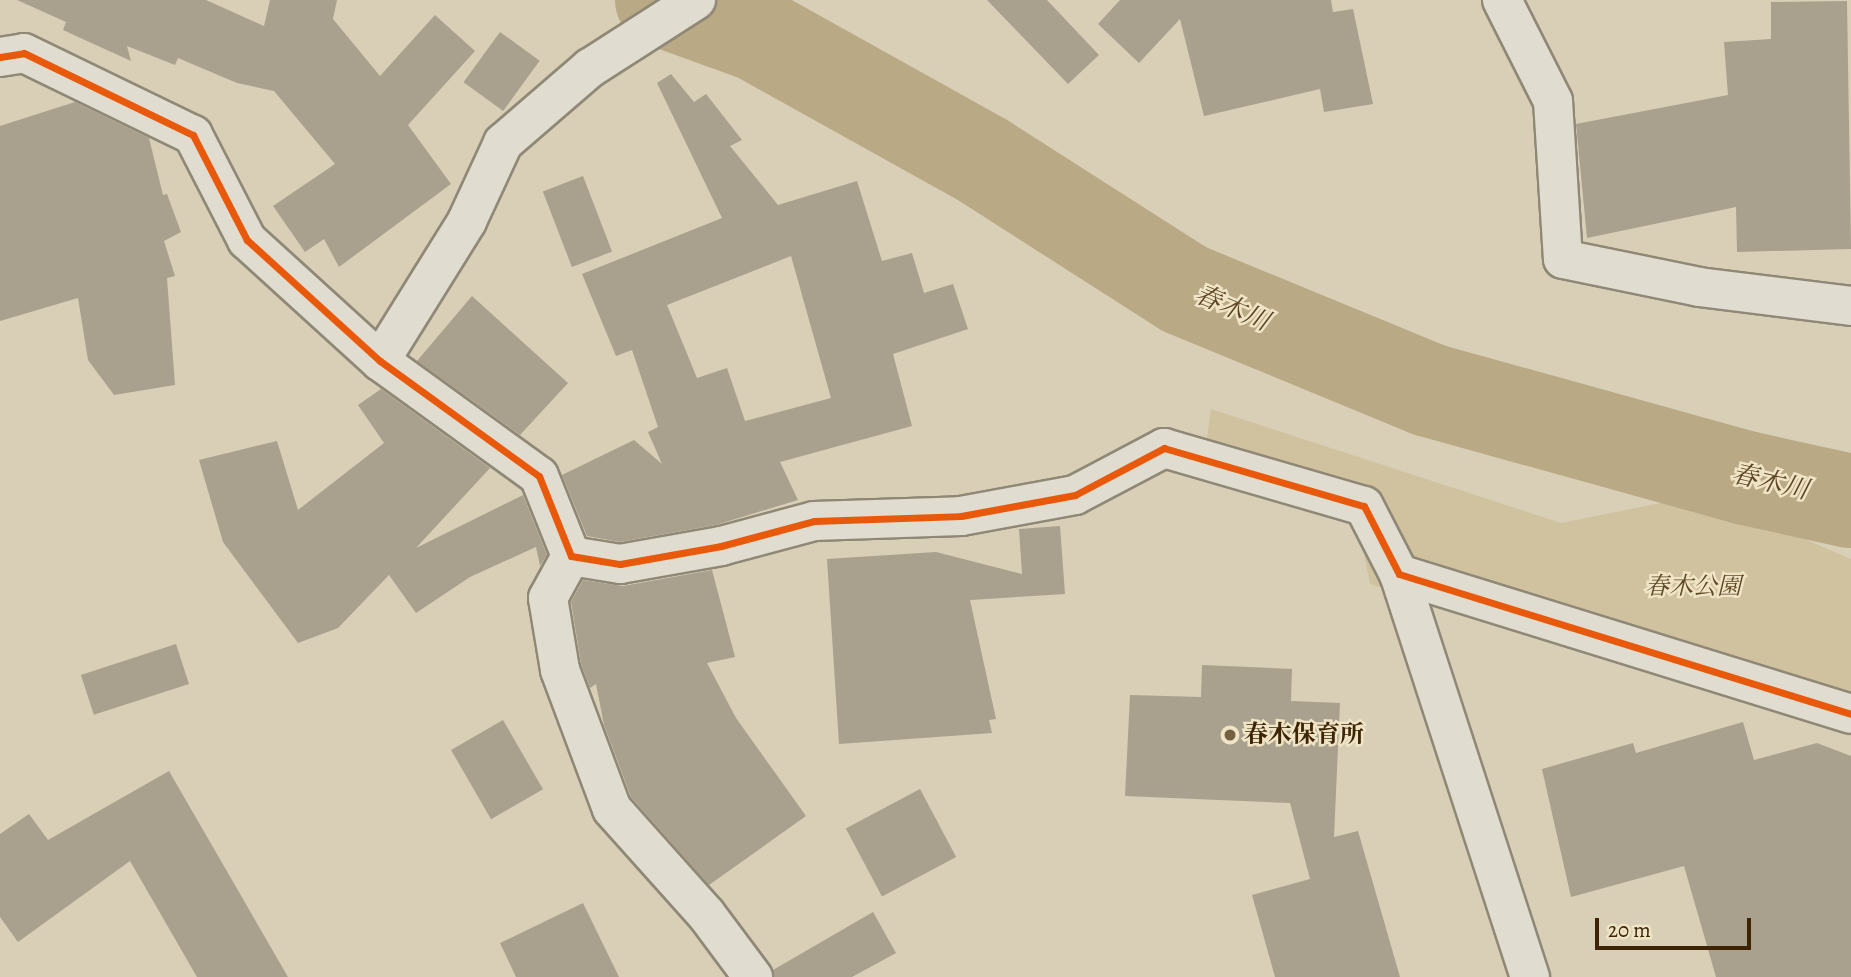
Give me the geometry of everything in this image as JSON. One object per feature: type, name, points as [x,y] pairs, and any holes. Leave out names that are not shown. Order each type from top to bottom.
[{"type":"street","points":[[380,361],[467,221],[503,143],[590,68],[696,0]]},
{"type":"street","points":[[1502,0],[1553,101],[1563,259],[1699,287],[1851,306]]},
{"type":"street","points":[[0,57],[24,53],[193,135],[247,240],[380,361],[539,476],[570,556],[548,598],[560,670],[612,809],[706,914],[753,977]]},
{"type":"street","points":[[570,556],[620,564],[814,521],[961,516],[1075,495],[1164,448],[1364,506],[1399,574],[1530,977]]},
{"type":"street","points":[[1399,574],[1851,713]]},
{"type":"green space","name":"春木公園","points":[[1211,409],[1561,523],[1701,495],[1851,559],[1851,725],[1370,584],[1356,513],[1203,466]]},
{"type":"building","points":[[17,0],[206,0],[264,26],[270,0],[337,0],[333,19],[380,76],[435,15],[475,51],[408,125],[451,184],[339,267],[324,239],[305,252],[273,206],[335,164],[274,91],[237,83],[178,58],[175,65],[127,46],[131,61],[63,30],[66,22]]},
{"type":"building","points":[[987,0],[1047,0],[1099,55],[1068,84]]},
{"type":"building","points":[[1120,0],[1331,0],[1333,12],[1353,9],[1373,104],[1324,112],[1320,89],[1204,116],[1180,19],[1139,63],[1098,24]]},
{"type":"building","points":[[1847,1],[1851,249],[1737,252],[1736,207],[1587,238],[1576,124],[1728,95],[1724,42],[1771,39],[1771,2]]},
{"type":"building","points":[[500,32],[540,61],[503,111],[464,82]]},
{"type":"building","points":[[671,74],[694,102],[706,94],[742,140],[730,146],[778,205],[857,181],[882,261],[912,253],[924,293],[953,284],[968,329],[893,354],[912,426],[780,462],[798,500],[716,525],[620,542],[587,536],[562,475],[634,440],[662,464],[648,432],[658,427],[632,350],[616,356],[582,274],[722,218],[657,83]],"holes":[[[791,256],[831,398],[745,421],[727,368],[697,378],[667,305]]]},
{"type":"building","points":[[75,102],[149,138],[163,195],[167,194],[181,232],[164,241],[175,276],[167,278],[175,385],[114,395],[88,360],[78,298],[0,321],[0,126]]},
{"type":"building","points":[[583,176],[612,252],[572,267],[543,191]]},
{"type":"building","points":[[472,296],[568,383],[520,435],[417,361]]},
{"type":"building","points":[[381,389],[490,468],[416,548],[523,495],[547,555],[540,566],[536,547],[470,577],[416,613],[389,575],[338,628],[298,643],[223,542],[199,460],[277,441],[298,510],[384,443],[358,405]]},
{"type":"building","points":[[1060,526],[1065,594],[970,600],[996,719],[989,720],[992,733],[839,744],[827,559],[936,552],[1022,574],[1019,529]]},
{"type":"building","points":[[712,570],[735,657],[707,663],[736,718],[806,816],[709,885],[631,797],[604,725],[596,684],[590,688],[581,664],[571,602],[583,580],[623,586]]},
{"type":"building","points":[[176,644],[189,684],[94,715],[81,675]]},
{"type":"building","points":[[1202,665],[1292,669],[1291,701],[1340,703],[1334,837],[1358,831],[1400,977],[1275,977],[1252,895],[1310,879],[1290,803],[1125,796],[1130,695],[1201,697]]},
{"type":"building","points":[[503,720],[543,789],[491,819],[451,750]]},
{"type":"building","points":[[1743,722],[1754,760],[1817,743],[1851,756],[1851,977],[1716,977],[1684,866],[1571,897],[1542,769],[1633,743],[1636,753]]},
{"type":"building","points":[[169,771],[288,977],[197,977],[130,861],[18,942],[0,917],[0,834],[29,814],[48,840]]},
{"type":"building","points":[[920,789],[956,857],[882,896],[846,828]]},
{"type":"building","points":[[583,903],[619,977],[516,977],[500,943]]},
{"type":"building","points":[[873,912],[896,953],[852,977],[774,977],[773,970]]},
{"type":"waterway","name":"春木川","points":[[662,0],[758,35],[984,161],[1184,289],[1429,390],[1746,478],[1851,501]]},
{"type":"cycle path","points":[[0,57],[24,53],[193,135],[247,240],[380,361],[539,476],[571,556],[620,564],[721,546],[814,521],[961,516],[1075,495],[1164,448],[1364,506],[1399,574],[1851,714]]},
{"type":"place","name":"春木保育所","points":[[1230,735]]}]
